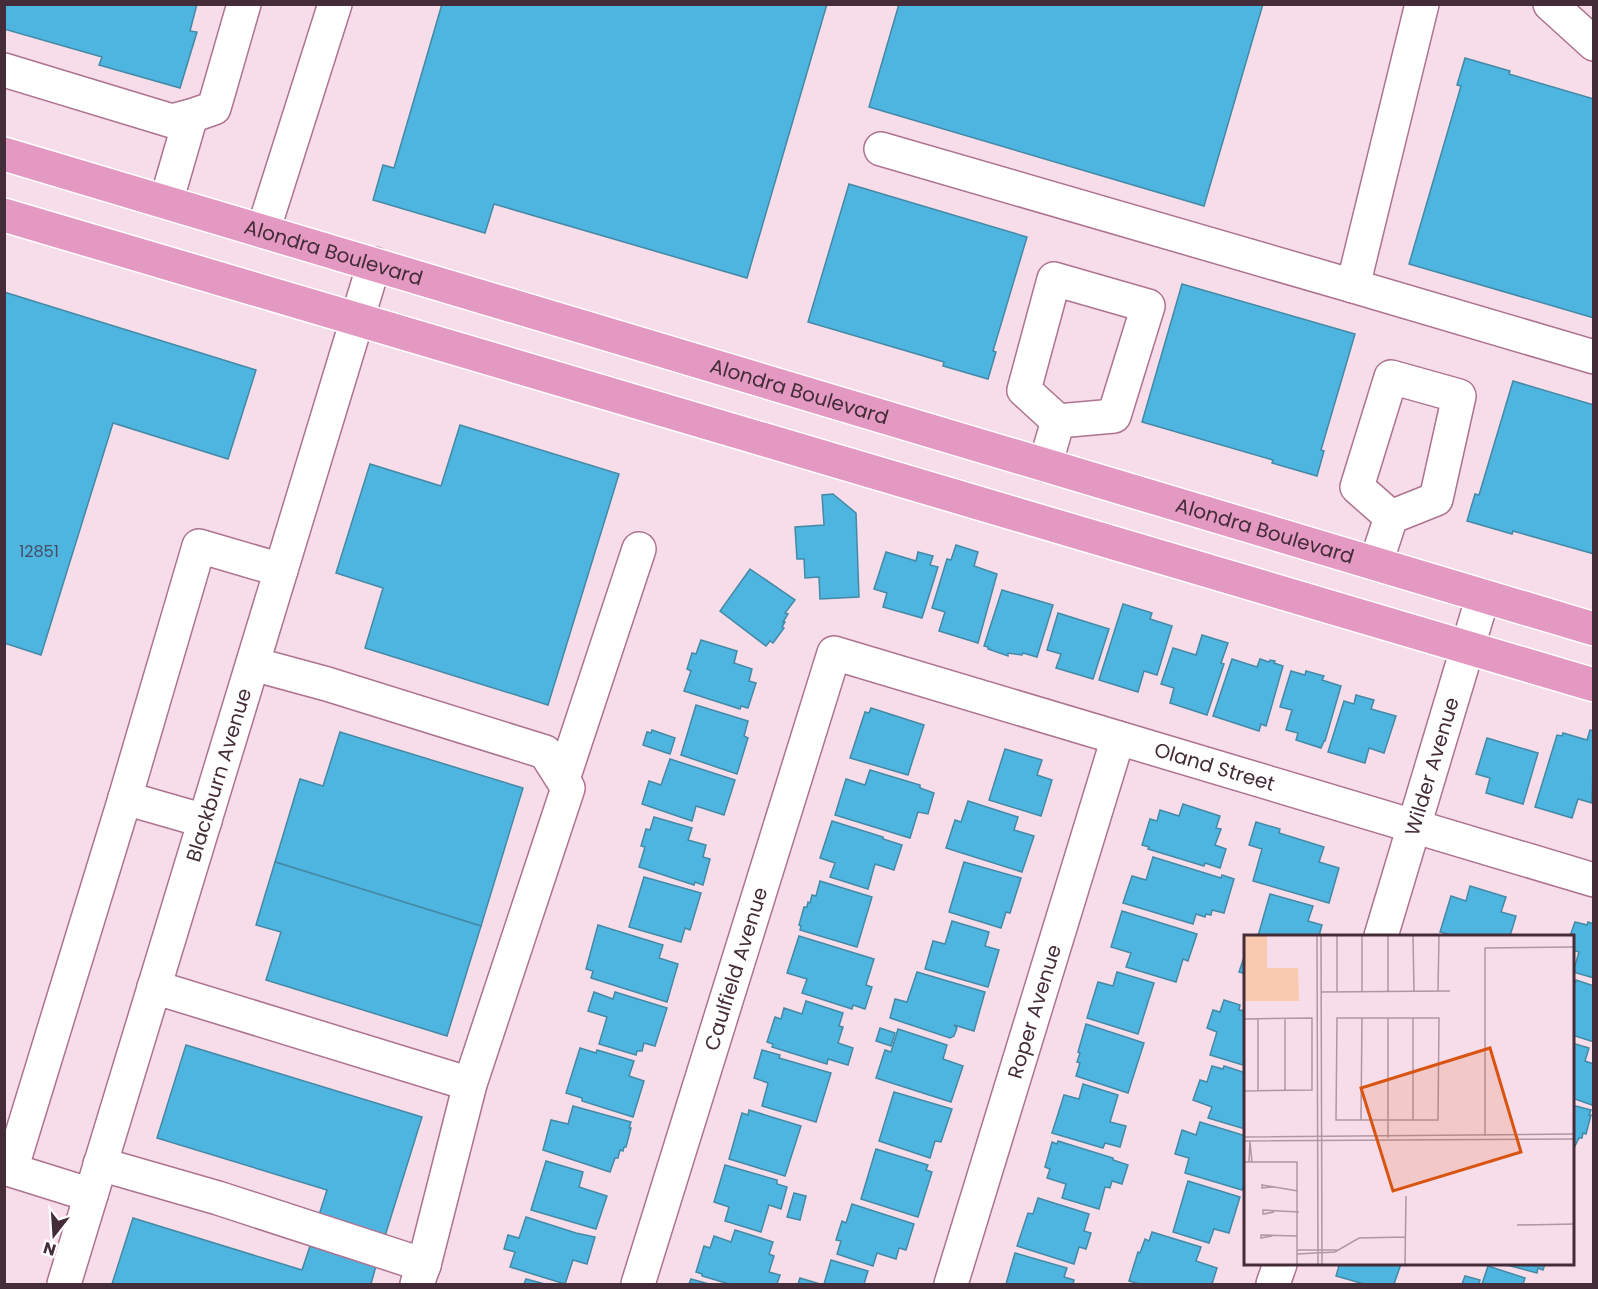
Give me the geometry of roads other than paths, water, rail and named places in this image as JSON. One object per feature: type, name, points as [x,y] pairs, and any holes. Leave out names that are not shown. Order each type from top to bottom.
[{"type":"main road","name":"Alondra Boulevard","points":[[4,154],[1593,629]]},
{"type":"main road","points":[[4,215],[1593,685]]},
{"type":"street","points":[[4,70],[172,120],[191,116],[214,108],[244,4]]},
{"type":"street","points":[[263,231],[335,4]]},
{"type":"street","points":[[1353,286],[1422,4]]},
{"type":"street","points":[[1554,6],[1593,44]]},
{"type":"street","points":[[166,202],[191,116]]},
{"type":"street","points":[[881,149],[1593,357]]},
{"type":"street","name":"Blackburn Avenue","points":[[64,1284],[375,264]]},
{"type":"street","points":[[1054,279],[1148,306],[1114,416],[1058,421],[1024,390],[1054,279]]},
{"type":"street","points":[[1045,465],[1058,421]]},
{"type":"street","points":[[1376,563],[1391,517]]},
{"type":"street","points":[[91,1195],[8,1180],[125,798],[199,546],[281,570]]},
{"type":"street","points":[[562,779],[639,549]]},
{"type":"street","name":"Wilder Avenue","points":[[1381,935],[1484,596]]},
{"type":"street","name":"Oland Street","points":[[834,653],[1593,880]]},
{"type":"street","name":"Caulfield Avenue","points":[[638,1284],[834,653]]},
{"type":"street","points":[[100,1164],[218,1198],[420,1275],[470,1084],[568,788],[545,752],[327,684],[253,664]]},
{"type":"street","name":"Roper Avenue","points":[[951,1284],[1118,738]]},
{"type":"street","points":[[125,798],[205,821]]},
{"type":"street","points":[[154,987],[470,1084]]},
{"type":"street","points":[[1273,1284],[1279,1265]]}]
